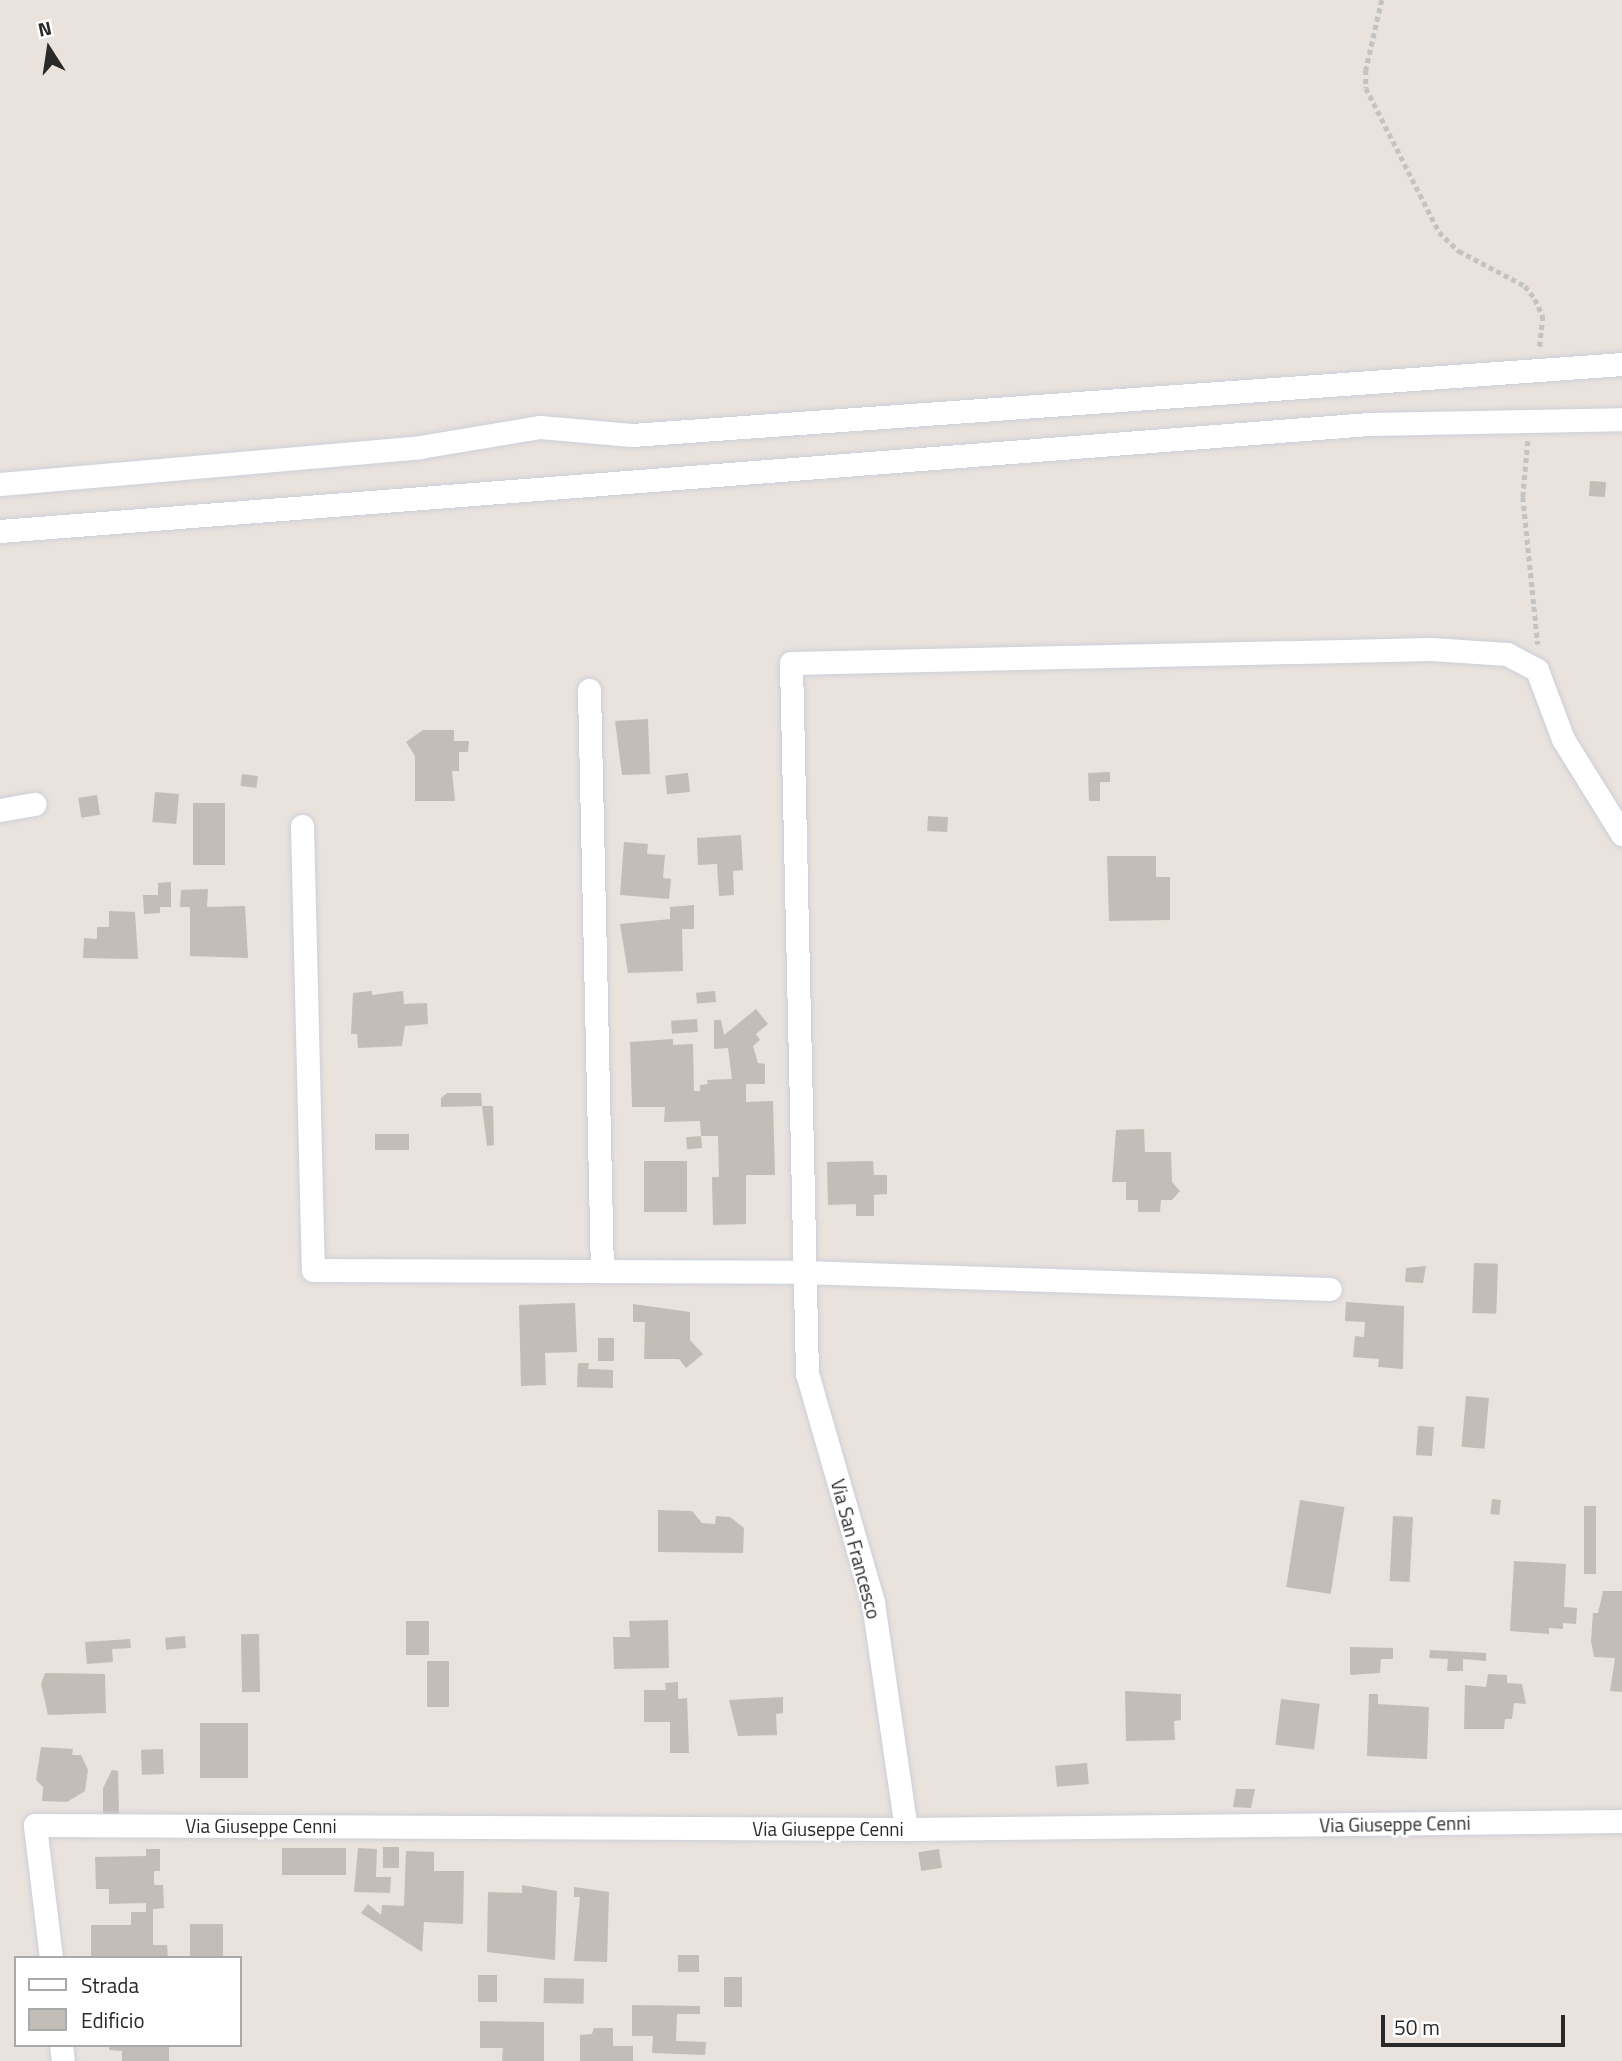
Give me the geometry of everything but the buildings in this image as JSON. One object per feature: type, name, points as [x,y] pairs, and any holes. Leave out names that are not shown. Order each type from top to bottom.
[{"type":"street","points":[[0,484],[420,447],[540,427],[632,435],[1533,372],[1622,363]]},
{"type":"street","points":[[0,531],[1367,424],[1536,418],[1622,419]]},
{"type":"street","name":"Via San Francesco","points":[[906,1829],[873,1602],[807,1374],[803,1272],[798,821],[791,663],[1431,649],[1507,654],[1537,670]]},
{"type":"street","points":[[1537,670],[1563,739],[1622,834]]},
{"type":"street","points":[[589,690],[601,1271]]},
{"type":"street","points":[[0,810],[34,804]]},
{"type":"street","points":[[302,826],[313,1270],[803,1272],[1330,1289]]},
{"type":"street","name":"Via Giuseppe Cenni","points":[[51,1956],[35,1825],[906,1829],[1622,1821]]},
{"type":"path","points":[[1382,0],[1366,69],[1366,88],[1438,232],[1459,251],[1525,286],[1535,299],[1543,316],[1533,372]]},
{"type":"path","points":[[1536,418],[1526,449],[1523,497],[1526,549],[1536,597],[1537,670]]}]
